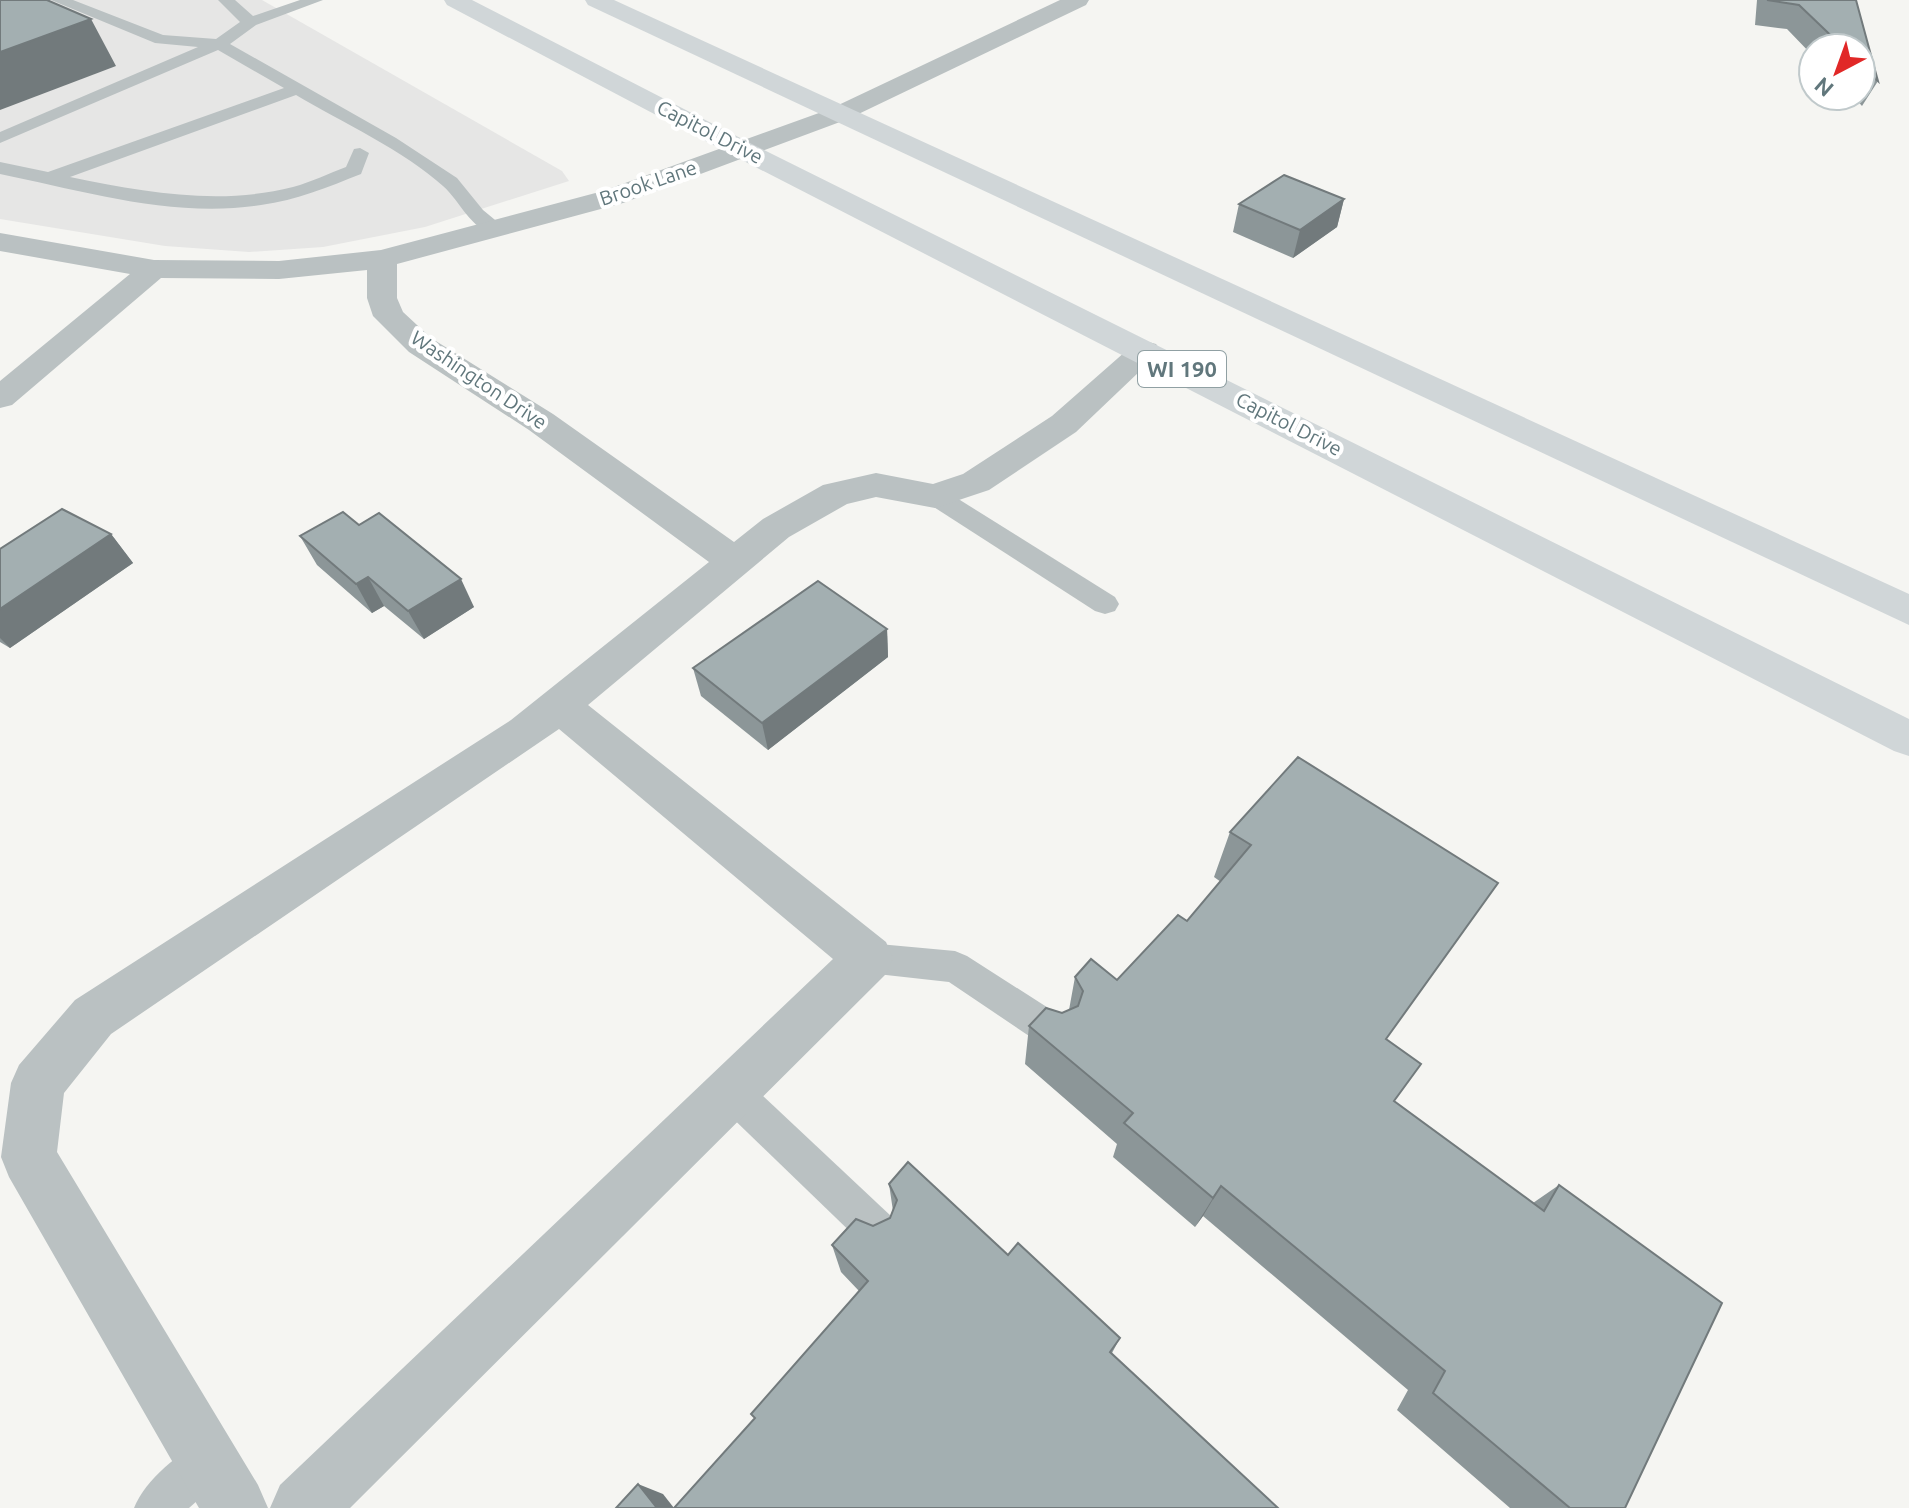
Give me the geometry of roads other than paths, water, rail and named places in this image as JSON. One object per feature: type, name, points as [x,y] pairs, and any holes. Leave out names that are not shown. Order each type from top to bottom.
[{"type":"main road","name":"Capitol Drive","points":[[455,0],[743,150],[1909,739]]},
{"type":"main road","points":[[596,0],[1909,611]]},
{"type":"street","name":"Brook Lane","points":[[382,259],[613,197],[743,150],[839,114],[1078,0]]},
{"type":"street","points":[[0,242],[154,269],[279,270],[382,259]]},
{"type":"street","name":"Washington Drive","points":[[382,259],[382,298],[389,316],[420,345],[541,422],[735,562]]},
{"type":"street","points":[[0,398],[154,269]]},
{"type":"street","points":[[235,1508],[29,1157],[38,1083],[93,1017],[526,732],[776,528],[836,494],[876,485],[935,496],[976,482],[1064,424],[1145,351]]},
{"type":"street","points":[[303,1508],[868,958],[558,704]]},
{"type":"lane","points":[[59,0],[161,40],[219,44],[390,142],[450,182],[476,214],[496,229]]},
{"type":"lane","points":[[226,0],[250,22]]},
{"type":"lane","points":[[0,138],[219,44],[250,22],[315,0]]},
{"type":"lane","points":[[51,177],[298,89]]},
{"type":"lane","points":[[326,165],[390,142]]},
{"type":"lane","points":[[0,168],[185,203],[230,201],[297,192],[354,170],[360,153]]},
{"type":"lane","points":[[230,201],[293,178]]},
{"type":"lane","points":[[935,496],[1105,604]]},
{"type":"lane","points":[[868,958],[955,967],[1054,1032]]},
{"type":"lane","points":[[731,1091],[878,1231]]},
{"type":"lane","points":[[156,1508],[208,1461]]}]
